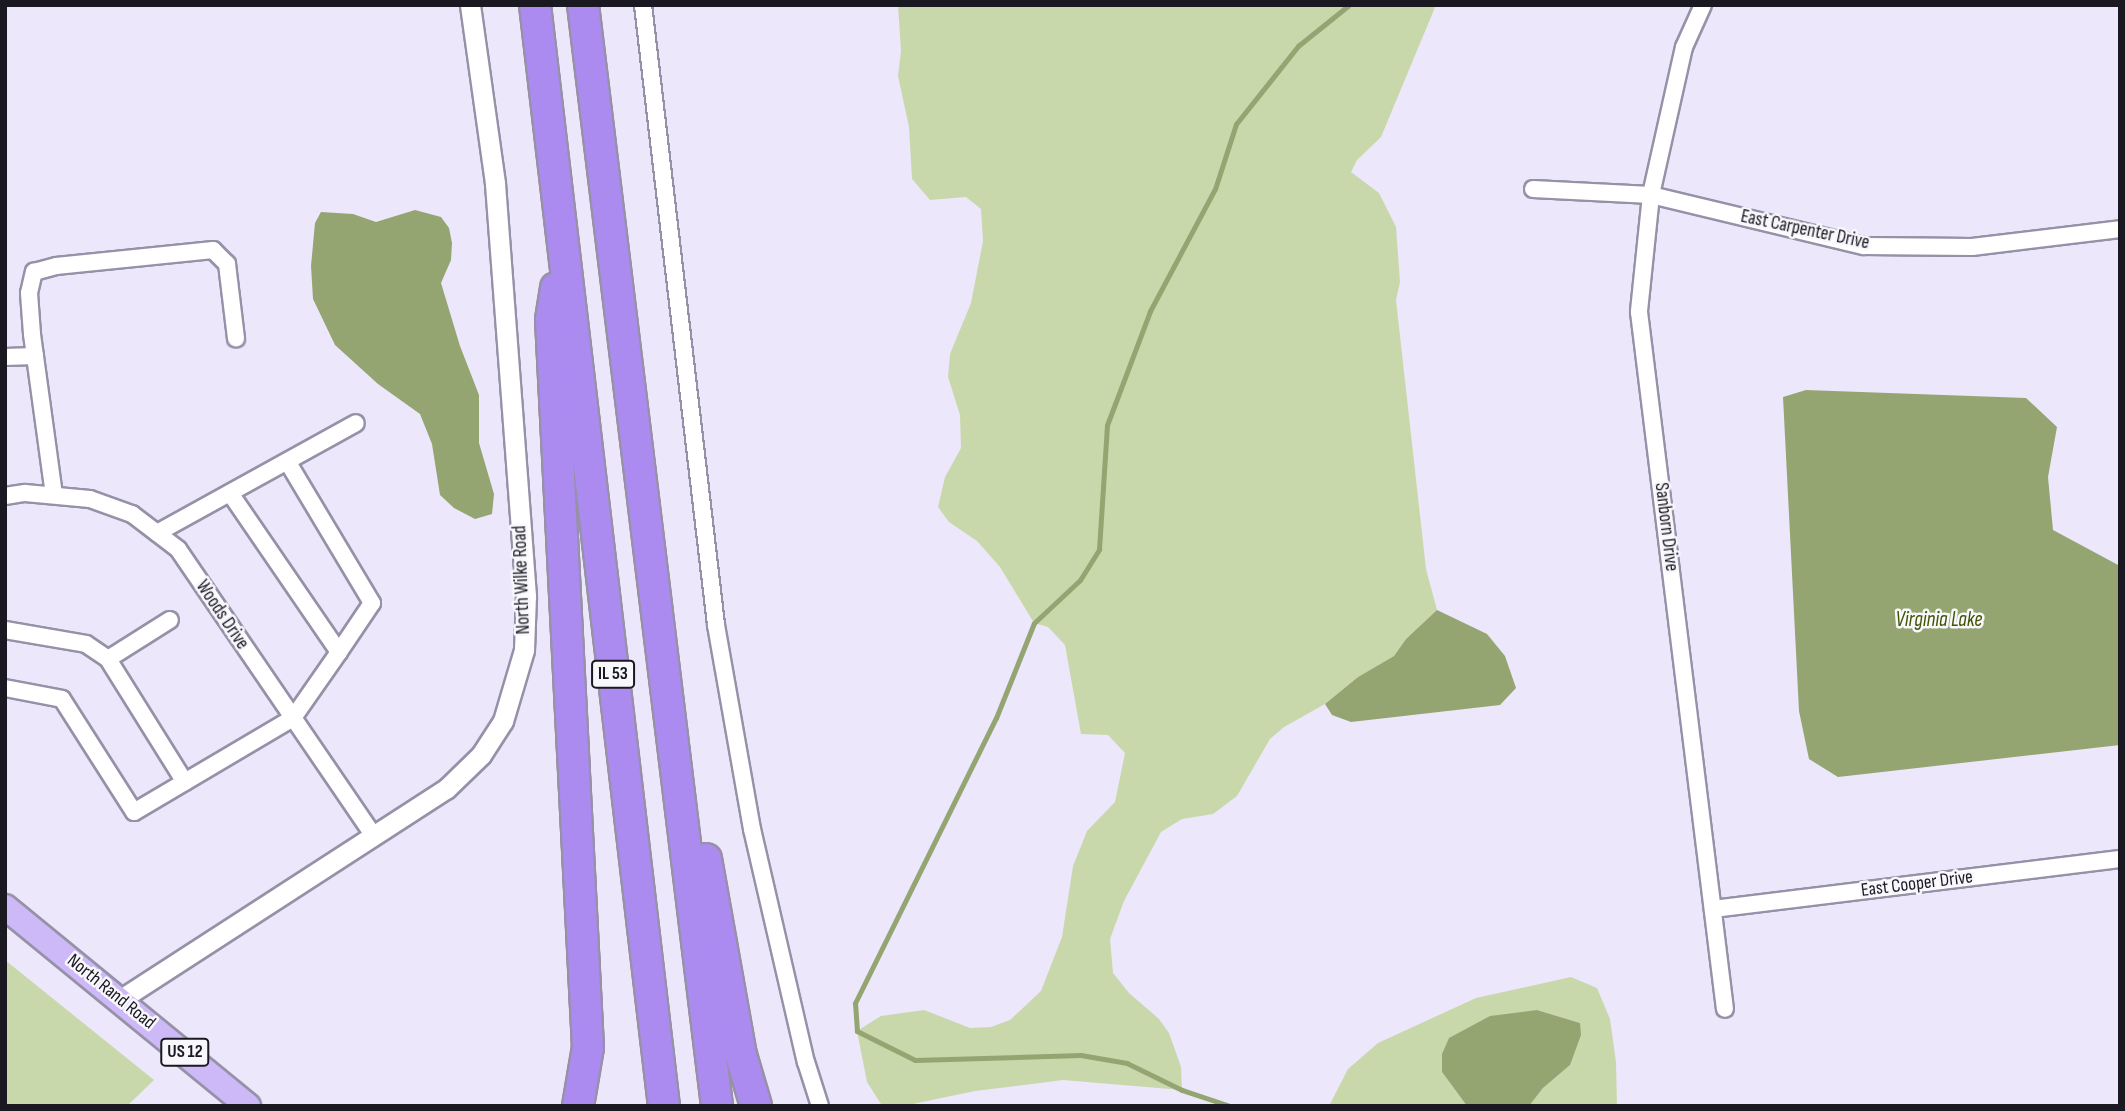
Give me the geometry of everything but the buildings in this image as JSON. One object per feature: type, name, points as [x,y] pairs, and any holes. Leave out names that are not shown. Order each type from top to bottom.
[{"type":"highway","name":"IL 53","points":[[535,5],[664,1106]]},
{"type":"highway","name":"IL 53","points":[[583,5],[717,1106]]},
{"type":"highway","points":[[563,243],[551,320],[588,1047],[578,1106]]},
{"type":"highway","points":[[647,529],[741,1055],[756,1106]]},
{"type":"main road","name":"North Rand Road","points":[[5,907],[121,999],[248,1106]]},
{"type":"street","name":"North Wilke Road","points":[[121,999],[446,789],[481,755],[503,721],[524,650],[526,596],[495,183],[470,5]]},
{"type":"street","points":[[643,5],[716,625],[752,829],[806,1062],[820,1106]]},
{"type":"street","name":"Sanborn Drive","points":[[1703,5],[1684,47],[1651,195],[1639,312],[1725,1009]]},
{"type":"street","name":"East Carpenter Drive","points":[[1533,189],[1651,195],[1864,246],[1972,247],[2120,229]]},
{"type":"street","points":[[54,495],[29,293],[34,272],[56,266],[213,250],[227,264],[236,338]]},
{"type":"street","points":[[5,357],[35,356]]},
{"type":"street","points":[[157,533],[356,423]]},
{"type":"street","points":[[5,688],[62,699],[134,812],[293,718],[372,603],[286,461]]},
{"type":"street","name":"Woods Drive","points":[[5,496],[25,493],[90,499],[132,514],[177,549],[373,835]]},
{"type":"street","points":[[230,493],[340,652]]},
{"type":"street","points":[[108,659],[170,620]]},
{"type":"street","points":[[5,630],[86,644],[108,659],[185,782]]},
{"type":"street","name":"East Cooper Drive","points":[[1713,909],[2120,859]]},
{"type":"shaded area","points":[[898,5],[1436,5],[1381,137],[1357,160],[1351,172],[1379,193],[1396,227],[1400,282],[1396,300],[1426,569],[1437,610],[1406,639],[1394,656],[1358,677],[1325,704],[1284,727],[1270,739],[1237,796],[1213,814],[1182,819],[1161,832],[1124,901],[1110,939],[1113,973],[1129,993],[1159,1019],[1169,1033],[1181,1067],[1182,1090],[1063,1080],[975,1091],[903,1106],[881,1104],[867,1082],[857,1031],[881,1016],[924,1010],[970,1028],[991,1027],[1010,1020],[1041,991],[1062,937],[1073,866],[1087,831],[1115,802],[1125,753],[1108,735],[1081,734],[1065,645],[1048,627],[1034,623],[1000,567],[977,541],[949,522],[938,507],[945,477],[961,448],[960,415],[948,377],[950,354],[971,303],[983,241],[981,209],[966,197],[930,200],[912,179],[909,127],[898,76],[901,51]]},
{"type":"shaded area","points":[[5,960],[154,1080],[127,1106],[5,1106]]},
{"type":"shaded area","points":[[1571,977],[1597,988],[1610,1019],[1616,1062],[1617,1106],[1529,1106],[1543,1088],[1570,1065],[1580,1023],[1537,1010],[1442,1072],[1467,1106],[1329,1106],[1348,1069],[1378,1043],[1476,998]]},
{"type":"water","points":[[415,210],[441,217],[449,228],[452,243],[451,260],[441,283],[460,346],[479,395],[479,443],[494,494],[492,514],[475,519],[454,508],[440,495],[432,444],[420,414],[378,384],[335,345],[313,299],[311,266],[315,223],[321,212],[353,214],[376,222]]},
{"type":"water","name":"Virginia Lake","points":[[1806,390],[2026,398],[2057,427],[2048,477],[2053,530],[2120,566],[2120,745],[1838,777],[1809,759],[1799,711],[1783,397]]},
{"type":"water","points":[[1437,610],[1487,634],[1505,656],[1516,688],[1500,705],[1351,722],[1332,715],[1325,704],[1358,677],[1394,656],[1406,639]]},
{"type":"water","points":[[1537,1010],[1580,1023],[1581,1035],[1570,1065],[1543,1088],[1529,1106],[1467,1106],[1442,1072],[1442,1054],[1449,1038],[1490,1016]]},
{"type":"waterway","points":[[1230,1106],[1182,1090],[1127,1063],[1081,1055],[915,1060],[857,1031],[855,1003],[996,718],[1034,623],[1080,580],[1099,549],[1107,425],[1150,311],[1215,189],[1236,124],[1298,46],[1349,5]]}]
